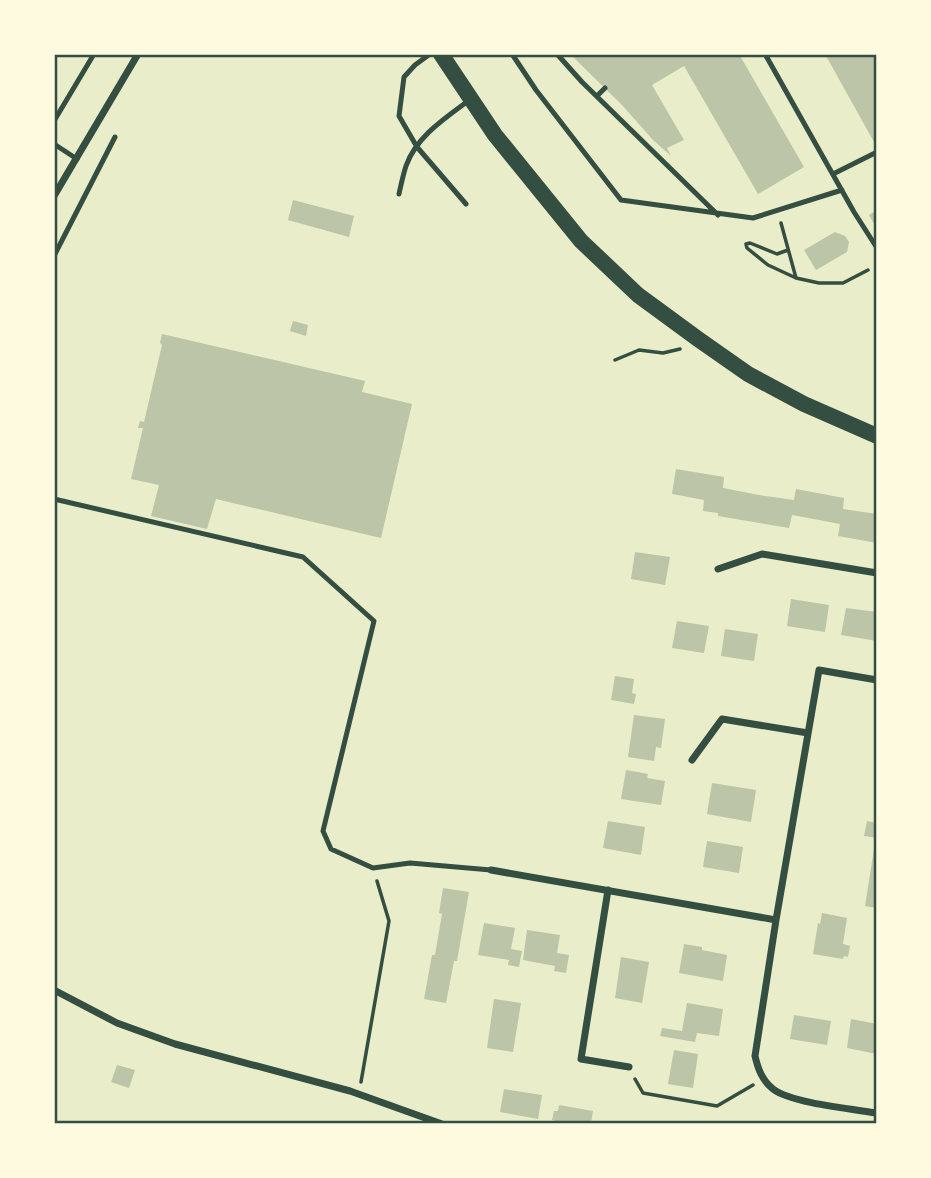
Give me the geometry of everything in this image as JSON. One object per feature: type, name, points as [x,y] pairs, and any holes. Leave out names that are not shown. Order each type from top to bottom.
[{"type":"main road","points":[[441,54],[495,135],[581,241],[638,295],[748,374],[804,404],[877,436]]},
{"type":"street","points":[[54,196],[138,54]]},
{"type":"street","points":[[718,569],[762,554],[877,573]]},
{"type":"street","points":[[877,680],[819,670],[755,1043],[758,1068],[772,1089],[796,1099],[877,1113]]},
{"type":"street","points":[[692,760],[722,719],[808,733]]},
{"type":"street","points":[[491,870],[776,920]]},
{"type":"street","points":[[608,890],[581,1059],[629,1066]]},
{"type":"street","points":[[54,990],[117,1023],[175,1044],[358,1094],[440,1123]]},
{"type":"lane","points":[[54,121],[94,54]]},
{"type":"lane","points":[[430,54],[404,77],[399,116],[417,147],[466,204]]},
{"type":"lane","points":[[512,54],[536,90],[621,200],[752,218],[842,190]]},
{"type":"lane","points":[[557,54],[718,215]]},
{"type":"lane","points":[[765,54],[877,248]]},
{"type":"lane","points":[[597,96],[605,88]]},
{"type":"lane","points":[[399,194],[406,164],[417,147],[435,125],[471,99]]},
{"type":"lane","points":[[54,256],[115,137]]},
{"type":"lane","points":[[54,144],[77,159]]},
{"type":"lane","points":[[833,174],[877,152]]},
{"type":"lane","points":[[54,499],[303,557],[374,621],[323,831],[331,849],[373,868],[410,863],[491,870]]},
{"type":"path","points":[[781,223],[796,278]]},
{"type":"path","points":[[788,250],[777,254],[750,243],[746,244],[747,248],[768,265],[796,278],[819,283],[843,283],[868,270]]},
{"type":"path","points":[[615,359],[639,350],[663,353],[682,349]]},
{"type":"path","points":[[358,1094],[389,921],[373,868]]},
{"type":"path","points":[[629,1066],[643,1093],[717,1106],[764,1079]]},
{"type":"building","points":[[570,54],[739,54],[804,167],[758,194],[684,66],[652,85],[684,140],[667,148],[671,156]]},
{"type":"building","points":[[825,54],[877,54],[877,141],[874,142]]},
{"type":"building","points":[[293,200],[354,216],[349,237],[288,220]]},
{"type":"building","points":[[877,210],[877,229],[869,215]]},
{"type":"building","points":[[835,232],[845,236],[849,242],[847,252],[816,270],[804,250]]},
{"type":"building","points":[[293,321],[308,325],[306,336],[290,331]]},
{"type":"building","points":[[162,334],[365,381],[362,392],[412,404],[381,538],[216,499],[207,529],[151,516],[159,485],[131,479],[143,428],[138,428],[140,421],[144,422],[162,345]]},
{"type":"building","points":[[676,469],[724,477],[723,488],[759,495],[794,500],[796,489],[844,498],[843,509],[877,514],[877,543],[838,536],[840,524],[792,515],[789,528],[703,511],[704,500],[672,494]]},
{"type":"building","points":[[635,552],[670,557],[665,585],[631,579]]},
{"type":"building","points":[[791,599],[829,605],[825,632],[787,626]]},
{"type":"building","points":[[846,608],[877,612],[877,641],[841,635]]},
{"type":"building","points":[[677,621],[709,626],[704,653],[672,648]]},
{"type":"building","points":[[725,629],[758,634],[754,661],[721,656]]},
{"type":"building","points":[[615,676],[634,679],[634,704],[611,700]]},
{"type":"building","points":[[634,715],[665,719],[661,748],[656,747],[654,761],[628,757]]},
{"type":"building","points":[[626,770],[648,774],[647,778],[665,781],[661,805],[621,799]]},
{"type":"building","points":[[712,783],[756,790],[751,822],[707,814]]},
{"type":"building","points":[[608,821],[645,827],[641,855],[603,848]]},
{"type":"building","points":[[867,821],[877,823],[877,838],[864,836]]},
{"type":"building","points":[[707,841],[743,847],[739,873],[703,867]]},
{"type":"building","points":[[877,843],[877,908],[865,906]]},
{"type":"building","points":[[443,888],[469,892],[457,961],[454,961],[446,1003],[424,999],[432,955],[435,955]]},
{"type":"building","points":[[822,913],[847,918],[843,944],[850,946],[848,957],[844,956],[843,959],[813,954]]},
{"type":"building","points":[[484,923],[515,928],[511,949],[522,951],[519,967],[508,965],[509,960],[478,955]]},
{"type":"building","points":[[527,930],[560,935],[557,953],[569,955],[566,973],[554,971],[555,966],[523,960]]},
{"type":"building","points":[[684,944],[727,955],[723,981],[679,973]]},
{"type":"building","points":[[621,957],[649,962],[642,1003],[615,998]]},
{"type":"building","points":[[494,999],[521,1003],[513,1052],[487,1048]]},
{"type":"building","points":[[687,1003],[723,1009],[719,1036],[697,1033],[695,1042],[660,1036],[662,1028],[682,1031]]},
{"type":"building","points":[[794,1015],[831,1021],[827,1045],[790,1039]]},
{"type":"building","points":[[851,1019],[877,1024],[877,1054],[847,1048]]},
{"type":"building","points":[[674,1050],[698,1054],[693,1088],[668,1084]]},
{"type":"building","points":[[117,1065],[135,1070],[129,1088],[111,1082]]},
{"type":"building","points":[[504,1089],[542,1095],[538,1119],[500,1112]]},
{"type":"building","points":[[559,1105],[593,1111],[591,1124],[556,1124],[556,1121],[552,1120]]}]
